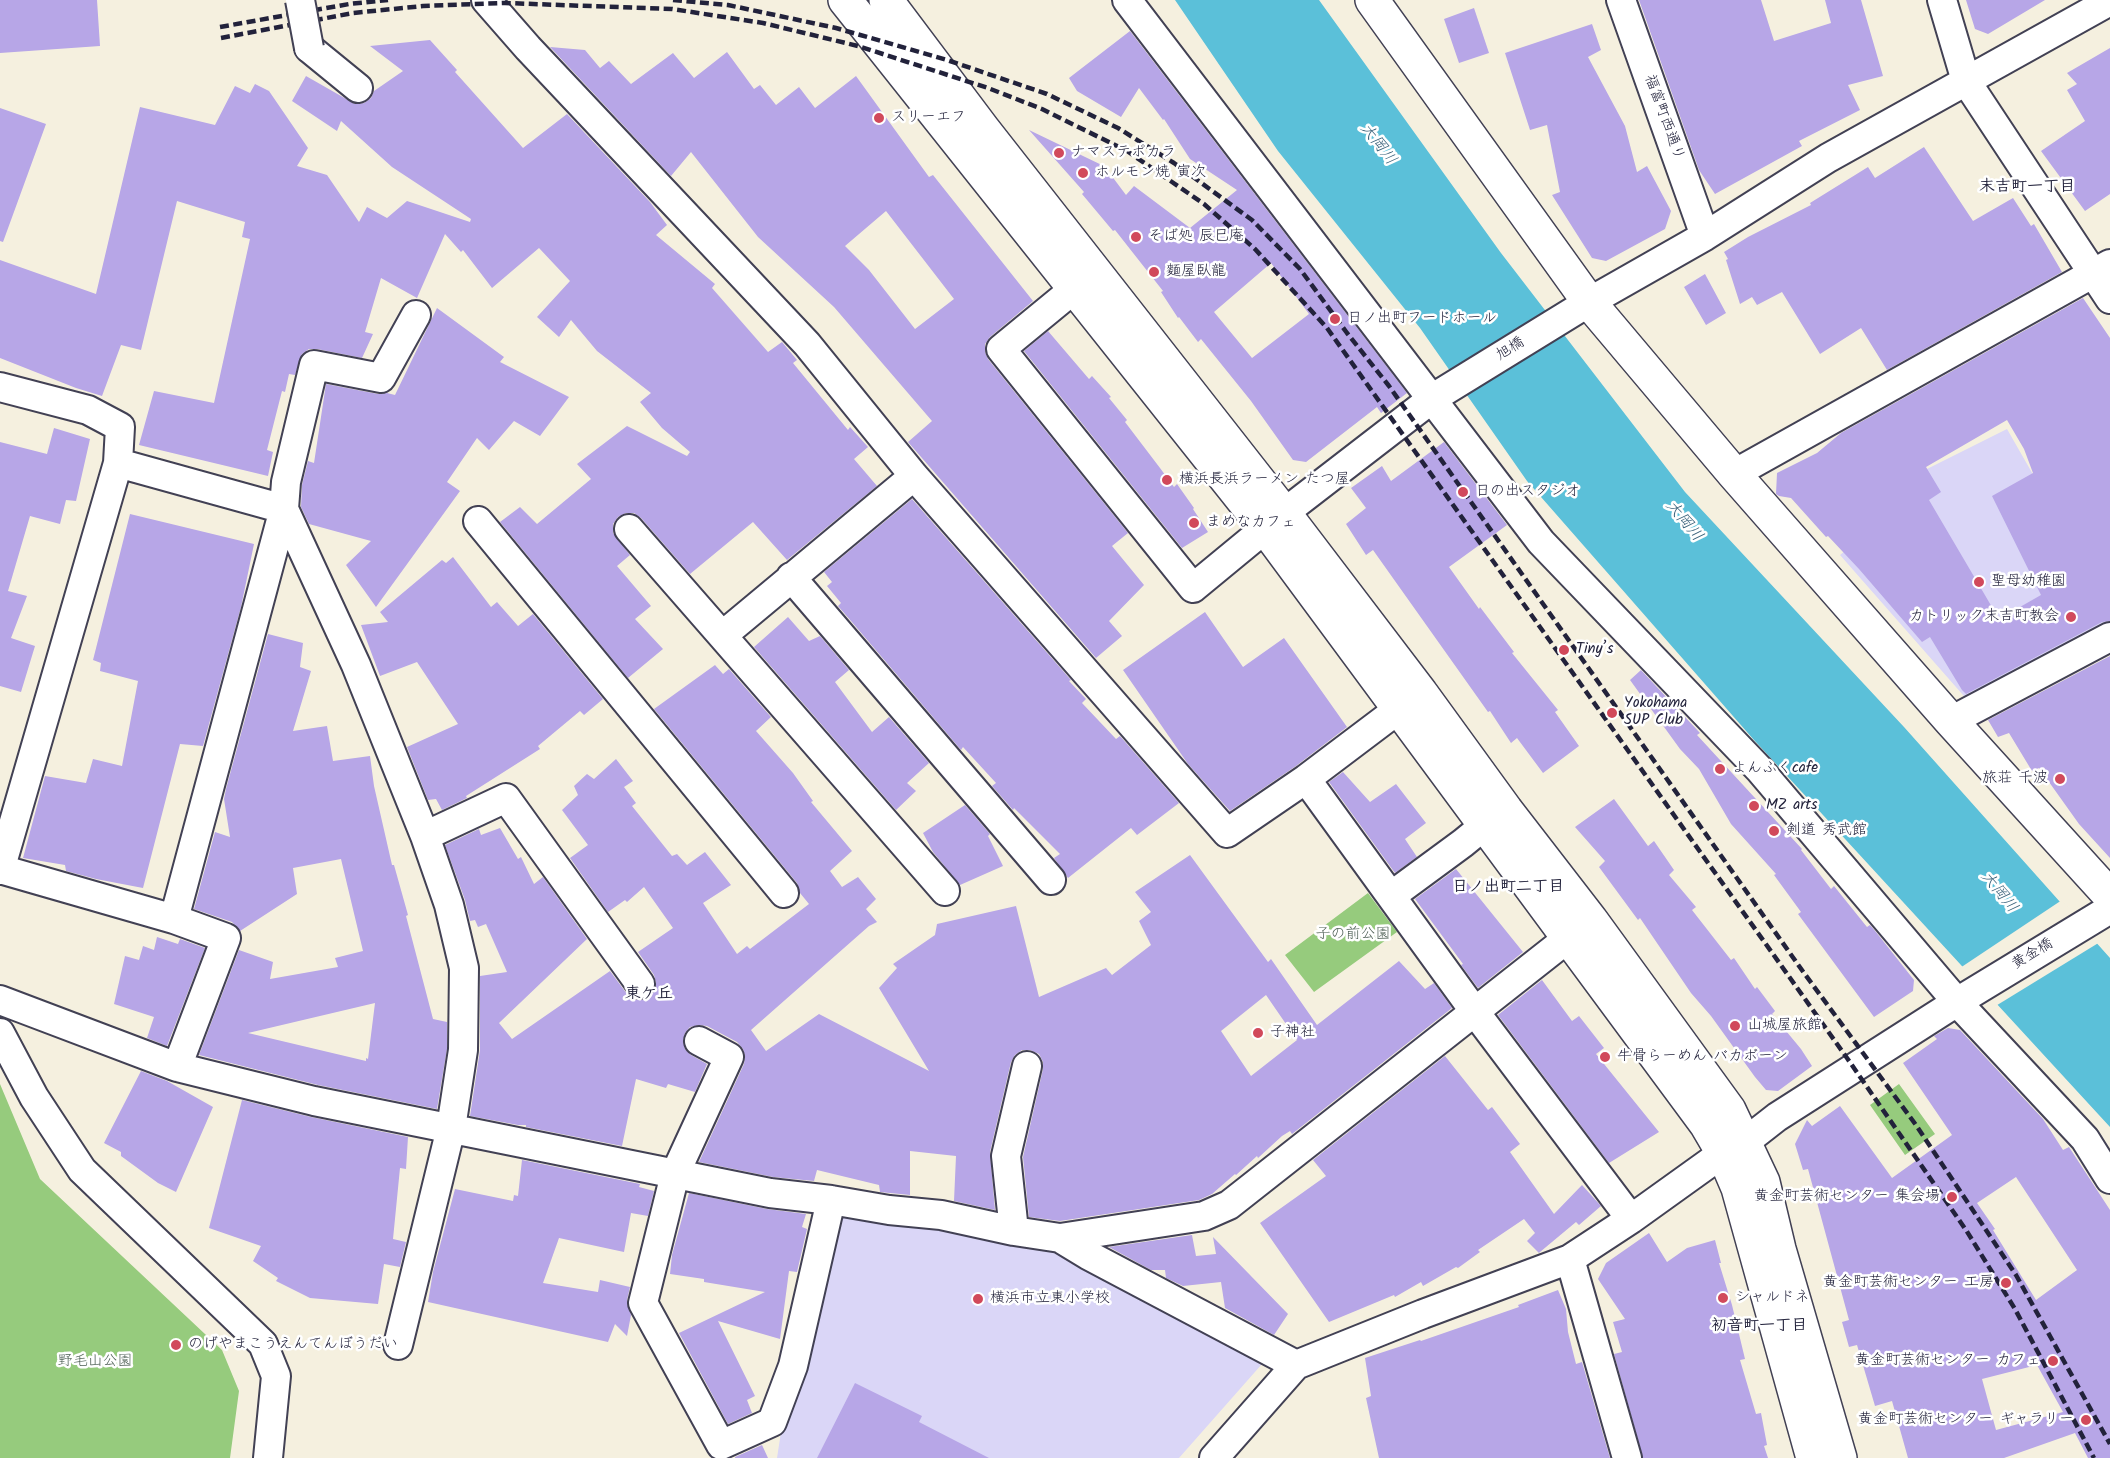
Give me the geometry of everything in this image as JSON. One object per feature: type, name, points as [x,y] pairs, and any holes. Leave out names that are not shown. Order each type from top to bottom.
[{"type":"main road","points":[[845,0],[1074,289],[1275,521]]},
{"type":"main road","points":[[886,0],[1409,701],[1506,810],[1579,929],[1706,1124],[1734,1147],[1763,1182],[1779,1250],[1840,1458]]},
{"type":"main road","points":[[1372,0],[1588,302],[1734,474],[1951,721],[2110,896]]},
{"type":"main road","points":[[1409,701],[1485,825],[1579,929]]},
{"type":"main road","points":[[1734,1147],[1738,1188],[1813,1458]]},
{"type":"street","points":[[300,0],[309,48],[358,88]]},
{"type":"street","points":[[486,0],[536,57],[807,344],[914,476],[1227,833],[1306,779],[1409,701]]},
{"type":"street","points":[[1127,0],[1541,542],[1759,769],[1957,1002],[2085,1139],[2110,1179]]},
{"type":"street","name":"福富町西通り","points":[[1621,0],[1705,236]]},
{"type":"street","points":[[1942,0],[1966,81],[2101,269],[2110,299]]},
{"type":"street","name":"旭橋","points":[[1074,289],[1001,348],[1193,588],[1433,398],[1588,302],[1705,236],[1828,158],[2110,1]]},
{"type":"street","points":[[1734,474],[2101,269]]},
{"type":"street","points":[[174,919],[284,509],[286,482],[314,365],[381,378],[416,315]]},
{"type":"street","points":[[0,387],[88,410],[120,427],[118,463],[0,870],[174,919],[226,938],[177,1067]]},
{"type":"street","points":[[118,463],[284,509],[356,665],[425,836],[449,905],[464,968],[462,1050],[451,1128],[398,1345]]},
{"type":"street","points":[[723,635],[914,476]]},
{"type":"street","points":[[478,521],[784,893]]},
{"type":"street","points":[[629,529],[945,891]]},
{"type":"street","points":[[790,577],[1051,880]]},
{"type":"street","points":[[1951,721],[2110,637]]},
{"type":"street","points":[[1306,779],[1475,1012],[1631,1218]]},
{"type":"street","points":[[425,836],[506,798],[640,984]]},
{"type":"street","points":[[1391,896],[1485,825]]},
{"type":"street","name":"黄金橋","points":[[1296,1365],[1570,1259],[1777,1118],[1957,1002],[2110,909]]},
{"type":"street","points":[[0,1000],[177,1067],[314,1101],[770,1193],[942,1215],[1014,1231],[1060,1238],[1204,1216],[1229,1205],[1579,929]]},
{"type":"street","points":[[0,1033],[34,1097],[82,1170],[263,1344],[276,1376],[268,1458]]},
{"type":"street","points":[[699,1041],[729,1057],[675,1174],[644,1303],[721,1445],[772,1422],[793,1366],[831,1200]]},
{"type":"street","points":[[1014,1231],[1006,1156],[1027,1066]]},
{"type":"street","points":[[1060,1238],[1296,1365],[1214,1458]]},
{"type":"street","points":[[1570,1259],[1627,1458]]},
{"type":"shaded area","name":"聖母幼稚園","points":[[2007,429],[2110,609],[2110,628],[1970,703],[1840,555],[1912,496],[1907,479]]},
{"type":"shaded area","name":"横浜市立東小学校","points":[[833,1207],[1035,1242],[1255,1356],[1262,1364],[1179,1458],[777,1458]]},
{"type":"green space","name":"子の前公園","points":[[1368,893],[1397,932],[1314,992],[1285,955]]},
{"type":"green space","name":"野毛山公園","points":[[0,1084],[40,1179],[222,1350],[239,1391],[230,1458],[0,1458]]},
{"type":"green space","points":[[1899,1084],[1935,1134],[1905,1155],[1870,1105]]},
{"type":"water","name":"大岡川","points":[[1175,0],[1319,0],[1501,253],[1685,492],[1904,727],[2110,958],[2110,1127],[1754,740],[1527,481],[1420,328],[1278,151]]},
{"type":"pier","points":[[2062,900],[2100,942],[1994,1007],[1960,968]]},
{"type":"building","points":[[0,0],[97,0],[100,46],[0,53]]},
{"type":"building","points":[[1639,0],[1761,0],[1774,41],[1831,23],[1825,0],[1861,0],[1883,76],[1848,85],[1860,110],[1799,141],[1802,146],[1715,194],[1699,170]]},
{"type":"building","points":[[1966,0],[2045,0],[1988,34],[1975,29]]},
{"type":"building","points":[[1474,8],[1489,53],[1459,63],[1444,19]]},
{"type":"building","points":[[1592,24],[1601,50],[1588,57],[1625,126],[1637,172],[1647,166],[1671,211],[1665,229],[1606,261],[1592,258],[1552,195],[1560,192],[1547,125],[1530,130],[1505,53]]},
{"type":"building","points":[[1130,31],[1407,393],[1381,413],[1377,407],[1306,462],[1293,460],[1251,401],[1201,339],[1198,342],[1178,318],[1161,292],[1163,291],[1115,230],[1113,231],[1082,194],[1084,192],[1029,130],[1108,168],[1126,195],[1134,186],[1190,228],[1237,190],[1190,159],[1164,119],[1139,88],[1121,117],[1077,91],[1069,78]],"holes":[[[1271,263],[1309,314],[1252,358],[1214,312]]]},
{"type":"building","points":[[430,40],[457,70],[455,72],[523,148],[567,114],[650,202],[667,225],[656,235],[715,284],[712,288],[768,352],[782,342],[797,360],[793,363],[848,430],[850,427],[868,447],[854,459],[877,486],[787,560],[753,522],[690,574],[641,518],[634,513],[626,513],[618,517],[613,524],[613,533],[630,555],[617,566],[651,606],[635,619],[663,649],[628,678],[500,522],[520,507],[537,524],[591,479],[577,464],[627,426],[687,456],[690,452],[662,428],[640,402],[651,393],[597,351],[571,320],[559,337],[537,317],[570,281],[539,248],[492,288],[463,250],[461,252],[445,234],[417,298],[381,278],[365,332],[373,334],[362,358],[309,349],[302,354],[295,375],[289,374],[285,392],[282,391],[267,450],[273,452],[268,476],[139,445],[154,391],[214,403],[250,239],[242,237],[245,222],[177,201],[141,350],[121,345],[102,396],[0,358],[0,260],[96,294],[140,107],[215,125],[235,86],[250,93],[255,84],[269,91],[308,148],[297,166],[327,175],[359,222],[367,207],[387,218],[407,201],[470,222],[471,219],[392,167],[341,121],[337,131],[292,101],[306,76],[355,104],[364,103],[371,98],[374,91],[403,71],[370,46]]},
{"type":"building","points":[[550,47],[585,50],[600,68],[609,61],[631,84],[673,53],[694,78],[727,52],[754,89],[760,85],[776,105],[799,87],[815,108],[856,76],[929,177],[933,175],[1033,301],[990,337],[985,344],[985,352],[988,359],[1128,533],[1112,546],[1144,585],[1109,621],[1122,636],[1096,658],[908,442],[932,421],[834,307],[758,237],[691,152],[671,176]],"holes":[[[886,211],[954,299],[915,329],[869,270],[845,246]]]},
{"type":"building","points":[[2110,48],[2110,194],[2085,211],[2041,151],[2085,121],[2067,90],[2077,84],[2067,73]]},
{"type":"building","points":[[0,108],[46,124],[3,242],[0,241]]},
{"type":"building","points":[[1924,147],[1973,221],[2013,198],[2031,226],[2034,224],[2062,272],[1887,370],[1861,328],[1820,354],[1782,292],[1757,305],[1752,297],[1740,304],[1724,252],[1811,205],[1810,203],[1868,167],[1875,178]]},
{"type":"building","points":[[1705,274],[1726,313],[1706,325],[1684,287]]},
{"type":"building","points":[[2083,298],[2110,338],[2110,621],[2102,622],[1966,694],[1930,637],[1922,642],[1859,569],[1791,498],[1776,494],[1777,473],[1817,453],[1841,433]],"holes":[[[2007,420],[2024,449],[2033,473],[1992,496],[2041,595],[1999,619],[1929,500],[1941,492],[1926,467]]]},
{"type":"building","points":[[437,308],[504,357],[500,362],[569,397],[540,436],[514,421],[489,450],[477,438],[447,482],[460,491],[376,607],[346,565],[371,541],[309,524],[301,507],[302,485],[308,461],[314,463],[326,384],[395,395]]},
{"type":"building","points":[[1048,331],[1089,379],[1092,376],[1111,397],[1109,398],[1127,420],[1125,422],[1174,487],[1177,484],[1208,532],[1182,548],[1024,351]]},
{"type":"building","points":[[54,428],[90,439],[76,501],[66,500],[60,524],[30,516],[8,591],[27,596],[11,638],[35,646],[21,692],[0,686],[0,442],[47,454]]},
{"type":"building","points":[[1444,442],[1507,525],[1449,567],[1514,652],[1512,653],[1558,710],[1555,712],[1579,746],[1543,773],[1517,738],[1511,743],[1373,550],[1366,555],[1346,524],[1366,508],[1351,488],[1382,466],[1391,481]]},
{"type":"building","points":[[912,499],[1071,680],[1069,681],[1086,699],[1082,703],[1116,739],[1120,736],[1179,803],[1137,835],[1131,828],[1068,878],[1054,858],[1060,854],[1014,808],[1013,810],[992,786],[996,783],[963,747],[961,750],[838,606],[841,603],[827,586],[832,582],[824,572]]},
{"type":"building","points":[[130,514],[254,544],[241,607],[203,746],[180,744],[143,888],[66,871],[65,865],[23,858],[45,776],[86,783],[93,759],[122,766],[138,681],[100,671],[101,663],[93,660]]},
{"type":"building","points":[[453,557],[491,607],[497,602],[518,626],[533,614],[603,699],[584,715],[580,711],[538,746],[540,749],[466,796],[467,798],[442,810],[436,799],[428,800],[407,747],[458,724],[417,662],[380,676],[361,625],[388,622],[380,612],[442,560],[446,563]]},
{"type":"building","points":[[1205,612],[1243,667],[1284,638],[1347,727],[1296,766],[1230,811],[1188,764],[1123,670]]},
{"type":"building","points":[[788,617],[809,641],[820,636],[849,670],[835,682],[872,732],[889,717],[929,763],[907,783],[916,791],[896,810],[754,647]]},
{"type":"building","points":[[268,634],[303,643],[300,667],[311,671],[293,731],[327,726],[333,761],[370,756],[374,786],[392,865],[394,865],[408,915],[406,916],[433,1019],[447,1022],[447,1049],[437,1109],[318,1085],[199,1055],[239,950],[273,962],[270,979],[338,967],[335,958],[363,951],[341,859],[293,868],[297,894],[240,931],[232,922],[194,909],[215,832],[230,837],[224,799]],"holes":[[[375,1003],[368,1059],[366,1058],[366,1061],[248,1033]]]},
{"type":"building","points":[[2110,656],[2110,858],[2079,824],[2039,768],[2032,771],[2009,733],[1998,737],[1988,720]]},
{"type":"building","points":[[715,665],[723,674],[729,669],[771,717],[756,731],[793,773],[813,801],[811,802],[852,851],[830,871],[842,887],[858,877],[876,899],[866,909],[877,922],[869,926],[751,1030],[766,1051],[819,1014],[929,1071],[879,988],[897,968],[893,964],[935,935],[937,924],[1016,906],[1039,997],[1106,968],[1112,975],[1151,945],[1139,921],[1151,912],[1135,892],[1190,855],[1268,962],[1271,959],[1317,1025],[1399,961],[1425,989],[1434,983],[1452,1008],[1292,1134],[1290,1131],[1282,1136],[1212,1194],[1199,1200],[1060,1221],[1029,1217],[1023,1157],[1043,1069],[1043,1062],[1039,1054],[1030,1050],[1022,1050],[1011,1062],[990,1152],[995,1210],[954,1201],[956,1156],[910,1151],[910,1195],[880,1192],[879,1185],[817,1170],[814,1181],[773,1177],[699,1162],[744,1064],[745,1056],[737,1042],[707,1026],[690,1027],[683,1041],[685,1049],[691,1055],[707,1064],[695,1092],[668,1084],[666,1088],[636,1079],[622,1146],[526,1127],[526,1125],[470,1116],[480,1050],[480,976],[507,972],[486,924],[478,927],[475,920],[470,921],[465,900],[445,845],[479,829],[481,835],[500,828],[518,859],[521,857],[534,884],[543,877],[587,939],[499,1023],[512,1039],[610,971],[627,994],[634,999],[649,998],[655,990],[654,975],[638,952],[673,928],[644,887],[627,902],[625,900],[608,912],[570,858],[588,845],[562,810],[578,795],[574,786],[587,774],[594,779],[616,759],[633,781],[624,787],[636,803],[632,806],[672,856],[677,854],[687,865],[705,852],[731,885],[703,903],[737,954],[747,946],[750,949],[809,904],[800,893],[797,883],[654,709]],"holes":[[[1266,995],[1297,1040],[1251,1076],[1221,1031]]]},
{"type":"building","points":[[1641,670],[1700,733],[1697,735],[1802,849],[1831,889],[1834,886],[1867,927],[1870,925],[1876,932],[1914,980],[1913,991],[1874,1017],[1798,914],[1801,912],[1774,875],[1776,874],[1731,824],[1699,769],[1680,749],[1630,680]]},
{"type":"building","points":[[1343,772],[1370,802],[1396,784],[1426,823],[1405,839],[1417,857],[1395,873],[1329,782]]},
{"type":"building","points":[[1614,799],[1648,846],[1654,841],[1674,870],[1669,875],[1696,907],[1692,910],[1731,960],[1734,958],[1755,989],[1757,987],[1775,1011],[1772,1014],[1812,1066],[1778,1091],[1766,1090],[1755,1077],[1711,1016],[1691,993],[1640,918],[1638,920],[1599,867],[1605,861],[1575,827]]},
{"type":"building","points":[[965,805],[990,834],[988,836],[1003,866],[960,885],[933,852],[923,833]]},
{"type":"building","points":[[1456,869],[1523,952],[1478,988],[1415,899]]},
{"type":"building","points":[[157,937],[178,944],[180,939],[205,948],[167,1046],[147,1038],[154,1017],[114,1004],[125,956],[139,960],[143,946],[154,950]]},
{"type":"building","points":[[1542,980],[1572,1021],[1579,1016],[1604,1048],[1596,1054],[1659,1132],[1609,1163],[1498,1015]]},
{"type":"building","points":[[1948,1028],[1960,1030],[2043,1119],[2063,1150],[2069,1147],[2110,1210],[2110,1458],[2088,1458],[2075,1433],[2004,1458],[1908,1458],[1892,1401],[1875,1406],[1857,1345],[1849,1347],[1842,1322],[1849,1320],[1808,1169],[1803,1170],[1795,1144],[1807,1120],[1812,1126],[1840,1106],[1892,1178],[1952,1135],[1903,1063],[1937,1039],[1934,1036]],"holes":[[[2016,1177],[2077,1270],[2036,1300],[1993,1230],[1995,1229],[1977,1203]],[[2037,1365],[2063,1412],[1996,1430],[1982,1379]]]},
{"type":"building","points":[[1445,1056],[1488,1110],[1492,1107],[1520,1144],[1510,1152],[1554,1214],[1582,1185],[1601,1206],[1579,1225],[1576,1222],[1539,1253],[1527,1241],[1535,1233],[1524,1219],[1478,1250],[1480,1252],[1458,1268],[1456,1267],[1423,1286],[1421,1282],[1395,1297],[1394,1295],[1329,1322],[1260,1223],[1326,1176],[1313,1160]]},
{"type":"building","points":[[141,1071],[167,1081],[213,1107],[176,1192],[158,1183],[121,1156],[121,1152],[104,1143]]},
{"type":"building","points":[[242,1100],[408,1137],[406,1169],[400,1168],[393,1239],[406,1242],[400,1267],[384,1264],[378,1304],[310,1298],[276,1281],[278,1278],[253,1261],[261,1246],[209,1228]]},
{"type":"building","points":[[522,1160],[640,1184],[639,1187],[654,1191],[648,1216],[631,1213],[624,1252],[559,1238],[543,1283],[598,1292],[600,1280],[630,1287],[627,1300],[631,1315],[627,1336],[615,1324],[608,1342],[428,1302],[433,1272],[455,1189],[513,1201],[514,1195],[518,1196]]},
{"type":"building","points":[[689,1193],[767,1209],[806,1214],[802,1227],[807,1229],[797,1272],[789,1271],[780,1339],[718,1321],[755,1396],[747,1400],[752,1413],[728,1424],[679,1333],[765,1292],[670,1274],[672,1255]]},
{"type":"building","points":[[1649,1233],[1667,1262],[1687,1248],[1715,1240],[1745,1359],[1740,1360],[1756,1414],[1761,1413],[1767,1445],[1764,1446],[1768,1458],[1643,1458],[1614,1354],[1622,1352],[1613,1322],[1625,1319],[1598,1279],[1606,1263]]},
{"type":"building","points":[[1192,1235],[1196,1256],[1216,1254],[1213,1237],[1288,1314],[1274,1335],[1225,1308],[1221,1282],[1183,1286],[1166,1278],[1165,1270],[1151,1270],[1109,1247]]},
{"type":"building","points":[[1558,1290],[1566,1309],[1568,1332],[1576,1364],[1582,1362],[1610,1458],[1379,1458],[1366,1398],[1371,1396],[1365,1358],[1519,1307],[1518,1305]]},
{"type":"building","points":[[855,1383],[922,1416],[919,1422],[989,1458],[817,1458]]},
{"type":"building","points":[[762,1445],[768,1458],[735,1458],[735,1457]]},
{"type":"railway","points":[[220,27],[349,4],[388,0]]},
{"type":"railway","points":[[673,0],[728,5],[836,28],[947,60],[1047,94],[1118,128],[1174,163],[1252,220],[1300,269],[1389,386],[1804,973],[1916,1125],[2016,1275],[2110,1444]]},
{"type":"railway","points":[[221,38],[353,13],[423,6],[505,3],[672,9],[763,23],[858,46],[988,88],[1042,109],[1127,151],[1204,204],[1255,249],[1327,328],[1847,1058],[1966,1230],[2015,1309],[2094,1458]]},
{"type":"place","name":"スリーエフ","points":[[879,118]]},
{"type":"place","name":"ナマステポカラ","points":[[1059,153]]},
{"type":"place","name":"ホルモン焼 寅次","points":[[1083,173]]},
{"type":"place","name":"そば処 辰巳庵","points":[[1136,237]]},
{"type":"place","name":"麵屋臥龍","points":[[1154,272]]},
{"type":"place","name":"日ノ出町フードホール","points":[[1335,319]]},
{"type":"place","name":"横浜長浜ラーメン たつ屋","points":[[1167,480]]},
{"type":"place","name":"日の出スタジオ","points":[[1463,492]]},
{"type":"place","name":"まめなカフェ","points":[[1194,523]]},
{"type":"place","name":"聖母幼稚園","points":[[1979,582]]},
{"type":"place","name":"カトリック末吉町教会","points":[[2071,617]]},
{"type":"place","name":"Tiny’s","points":[[1564,650]]},
{"type":"place","name":"Yokohama SUP Club","points":[[1612,713]]},
{"type":"place","name":"よんふくcafe","points":[[1720,769]]},
{"type":"place","name":"旅荘 千波","points":[[2060,779]]},
{"type":"place","name":"MZ arts","points":[[1754,806]]},
{"type":"place","name":"剣道 秀武館","points":[[1774,831]]},
{"type":"place","name":"山城屋旅館","points":[[1735,1026]]},
{"type":"place","name":"子神社","points":[[1258,1033]]},
{"type":"place","name":"牛骨らーめん バカボーン","points":[[1605,1057]]},
{"type":"place","name":"黄金町芸術センター 集会場","points":[[1952,1197]]},
{"type":"place","name":"黄金町芸術センター 工房","points":[[2006,1283]]},
{"type":"place","name":"シャルドネ","points":[[1723,1298]]},
{"type":"place","name":"横浜市立東小学校","points":[[978,1299]]},
{"type":"place","name":"のげやまこうえんてんぼうだい","points":[[176,1345]]},
{"type":"place","name":"黄金町芸術センター カフェ","points":[[2053,1361]]},
{"type":"place","name":"黄金町芸術センター ギャラリー","points":[[2086,1420]]},
{"type":"district","name":"末吉町一丁目","points":[[2027,188]]},
{"type":"district","name":"日ノ出町二丁目","points":[[1508,888]]},
{"type":"district","name":"東ケ丘","points":[[649,995]]},
{"type":"district","name":"初音町一丁目","points":[[1759,1327]]}]
